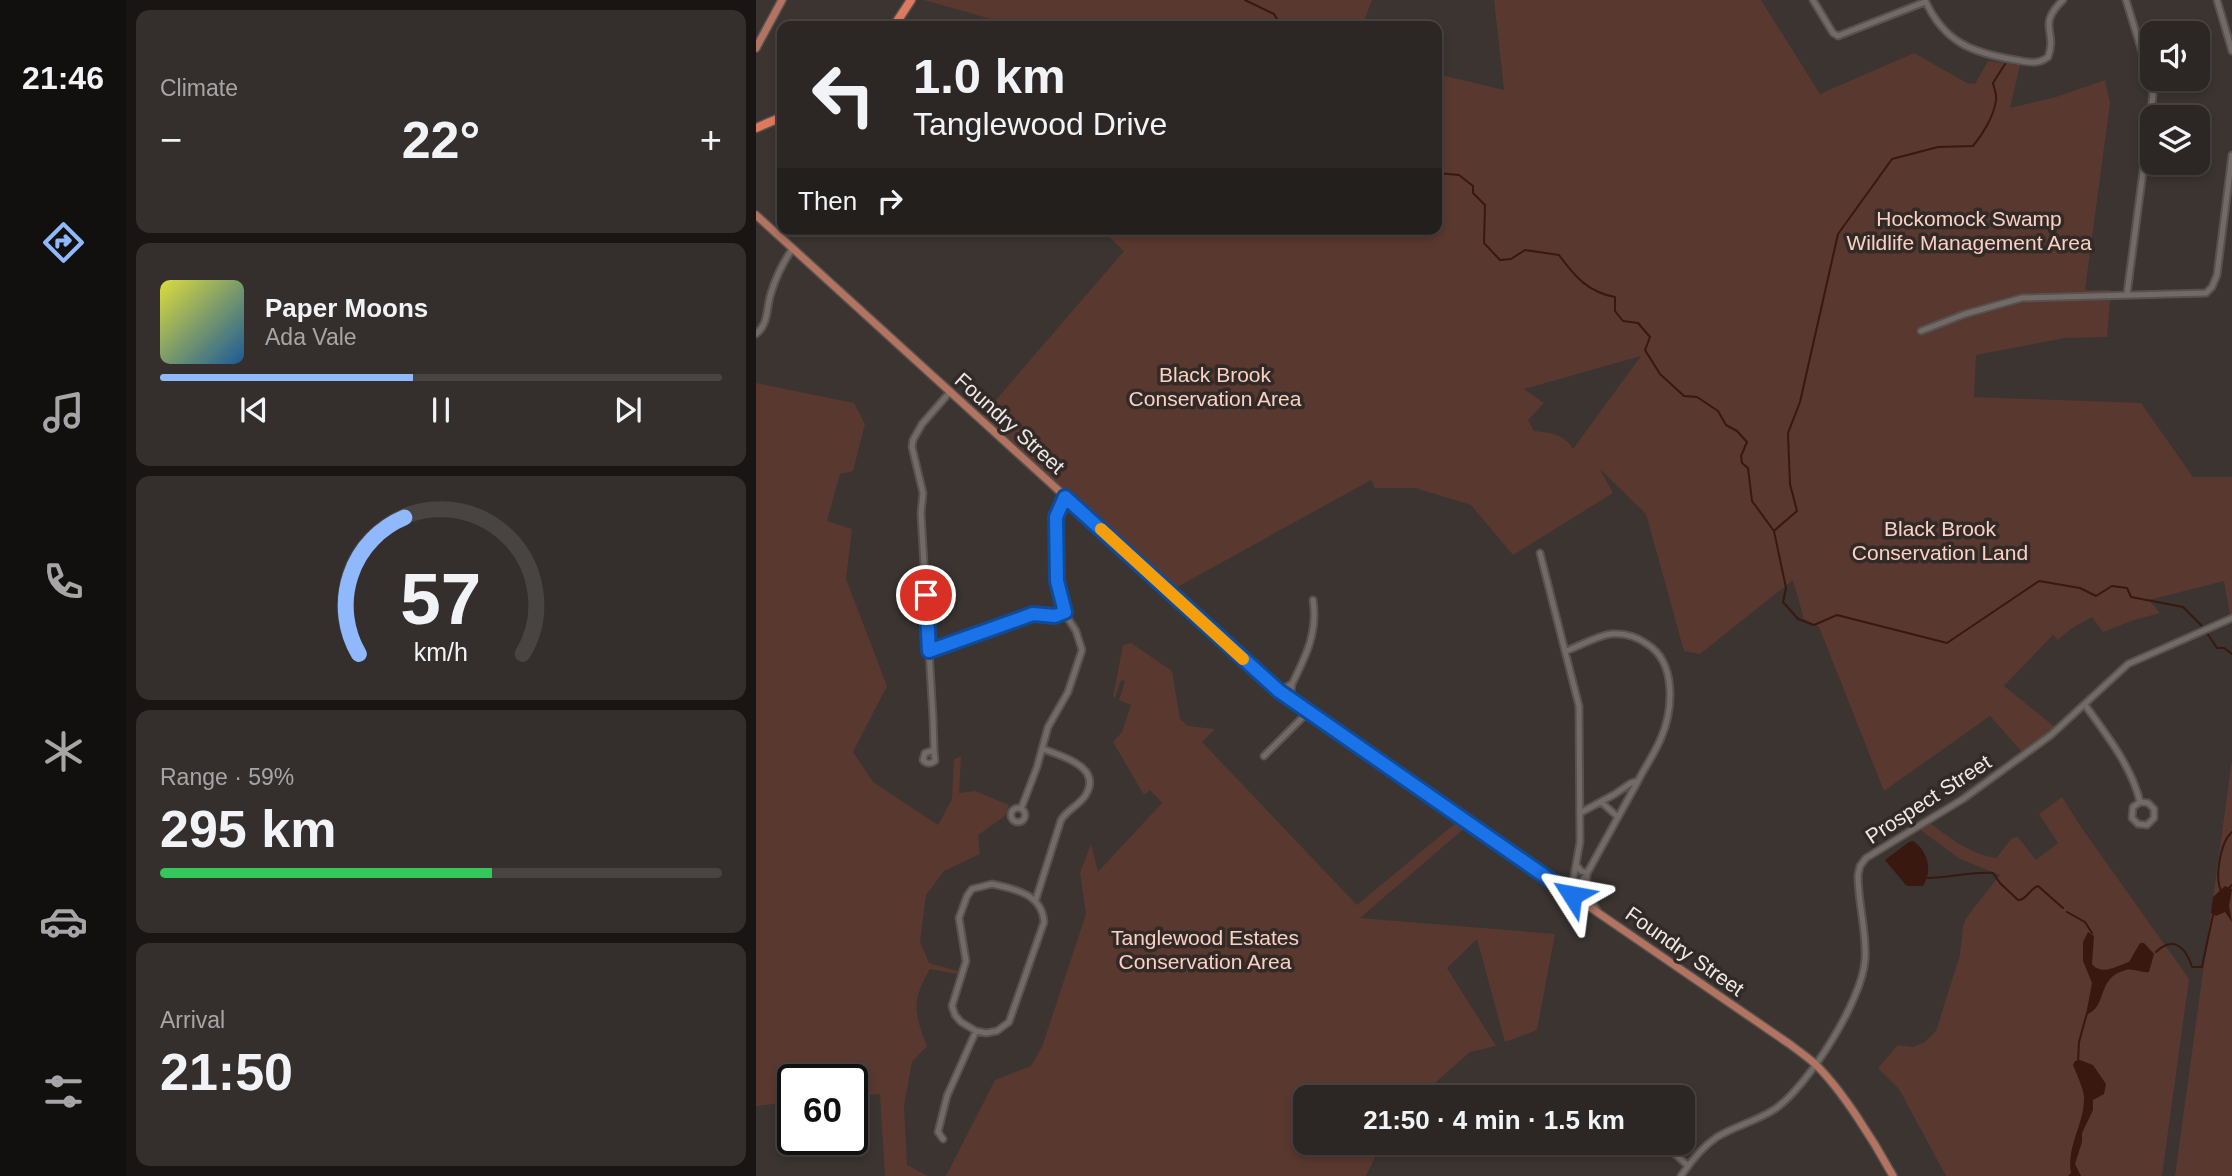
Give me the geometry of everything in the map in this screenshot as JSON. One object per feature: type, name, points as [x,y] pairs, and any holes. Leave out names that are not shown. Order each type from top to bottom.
[{"type":"highway","points":[[897,21],[911,0]]},
{"type":"highway","points":[[756,128],[777,119]]},
{"type":"main road","points":[[756,48],[782,0]]},
{"type":"main road","name":"Foundry Street","points":[[756,215],[777,234]]},
{"type":"main road","name":"Foundry Street","points":[[778,235],[1279,691],[1788,1042],[1815,1065],[1842,1098],[1893,1176]]},
{"type":"street","points":[[1812,0],[1833,33],[1838,36],[1925,1],[1945,31],[1969,49],[2033,62],[2043,61],[2048,57],[2051,44],[2048,19],[2063,0]]},
{"type":"street","points":[[2126,0],[2153,95],[2127,294]]},
{"type":"street","points":[[2217,0],[2232,51]]},
{"type":"street","points":[[1921,331],[1965,314],[2022,298],[2206,293],[2217,275],[2232,155]]},
{"type":"street","points":[[756,334],[764,327],[770,295],[780,268],[793,248]]},
{"type":"street","points":[[934,750],[921,513],[923,493],[912,447],[922,424],[950,392]]},
{"type":"street","points":[[1021,808],[1043,750],[1042,743],[1048,727],[1069,692],[1082,650],[1076,631],[1065,612],[1057,581],[1056,517],[1065,497]]},
{"type":"street","points":[[1540,553],[1579,706],[1580,850],[1572,895]]},
{"type":"street","points":[[1290,699],[1292,684],[1312,639],[1315,616],[1313,600]]},
{"type":"street","points":[[929,651],[1033,614],[1055,616],[1065,612]]},
{"type":"street","name":"Prospect Street","points":[[1681,1176],[1701,1150],[1715,1138],[1781,1105],[1815,1065],[1852,1003],[1862,977],[1865,941],[1858,879],[1862,863],[1874,852],[1963,799],[2051,735],[2128,664],[2232,618]]},
{"type":"street","points":[[1566,651],[1603,636],[1617,634],[1632,637],[1646,643],[1662,660],[1670,687],[1662,737],[1587,873],[1572,895]]},
{"type":"street","points":[[1279,691],[1292,684]]},
{"type":"street","points":[[2085,705],[2120,757],[2140,802]]},
{"type":"street","points":[[1264,756],[1308,712]]},
{"type":"street","points":[[1036,899],[1061,820],[1068,810],[1083,799],[1088,781],[1080,764],[1043,750]]},
{"type":"street","points":[[1580,813],[1638,781]]},
{"type":"street","points":[[1601,802],[1618,817]]},
{"type":"street","points":[[2140,802],[2148,803],[2154,809],[2153,820],[2147,825],[2136,823],[2132,816],[2133,807],[2140,802]]},
{"type":"street","points":[[1577,866],[1587,873]]},
{"type":"street","points":[[1587,873],[1587,894],[1600,914]]},
{"type":"street","points":[[992,884],[1036,899],[1044,922],[1009,1022],[997,1031],[975,1031],[961,1022],[952,1006],[966,961],[959,918],[967,896],[972,889],[992,884]]},
{"type":"street","points":[[943,1139],[938,1132],[947,1096],[975,1031]]},
{"type":"street","points":[[1676,1155],[1688,1166]]},
{"type":"green space","points":[[924,0],[1372,0],[1364,21],[998,21]]},
{"type":"green space","points":[[1494,0],[1761,0],[1820,94],[1914,53],[1967,83],[1975,84],[1988,61],[2020,65],[2010,108],[2056,97],[2105,80],[2110,103],[2085,290],[2111,290],[2107,337],[2065,338],[1976,355],[1974,397],[2141,403],[2193,477],[2232,477],[2232,614],[2230,615],[2224,581],[2149,600],[2160,613],[2103,632],[2092,617],[2058,640],[2053,635],[2004,686],[2056,728],[2022,752],[1990,716],[1884,791],[1819,627],[1804,619],[1793,580],[1700,654],[1684,651],[1646,514],[1600,469],[1613,493],[1513,555],[1471,505],[1415,488],[1375,488],[1371,480],[1172,590],[982,416],[1124,251],[1107,235],[1442,235],[1442,75],[1504,90]],"holes":[[[1641,356],[1573,449],[1561,437],[1534,431],[1528,420],[1544,403],[1524,389]]]},
{"type":"green space","points":[[756,383],[854,403],[865,424],[853,471],[840,474],[827,521],[852,529],[846,579],[887,686],[853,752],[873,782],[938,825],[952,799],[954,759],[961,756],[959,793],[975,791],[1009,805],[1005,816],[978,835],[980,854],[944,871],[926,895],[920,942],[929,963],[958,971],[957,974],[930,969],[917,998],[917,1015],[927,1046],[912,1062],[904,1106],[907,1165],[928,1176],[885,1176],[880,1094],[868,1095],[868,1064],[777,1064],[777,1104],[756,1106]]},
{"type":"green space","name":"Tanglewood Estates Conservation Area","points":[[1131,643],[1172,671],[1180,719],[1188,726],[1215,729],[1202,742],[1357,905],[1458,821],[1466,827],[1360,918],[1555,934],[1537,1030],[1505,1042],[1477,939],[1447,968],[1496,1046],[1470,1052],[1433,1085],[1293,1085],[1293,1155],[1376,1155],[1366,1176],[946,1176],[995,1080],[1031,1066],[1042,1047],[1086,914],[1080,873],[1091,844],[1098,872],[1162,803],[1150,790],[1144,795],[1113,742],[1122,732],[1131,705],[1119,700],[1125,681],[1121,680],[1115,698],[1113,697],[1123,645]]},
{"type":"green space","points":[[2232,760],[2232,1176],[2175,1176]]},
{"type":"green space","points":[[2062,797],[2189,979],[2162,1176],[1946,1176],[1899,1089],[1878,1068],[1898,1045],[1913,1047],[1925,1042],[1936,1031],[1960,955],[1966,918],[2000,875],[1960,859],[1919,829],[1930,823],[1969,849],[1996,858],[2012,838],[2018,837],[2036,860],[2058,843],[2039,814]]},
{"type":"shaded area","points":[[1913,841],[1922,850],[1927,862],[1928,874],[1923,886],[1905,884],[1885,860]]},
{"type":"shaded area","points":[[2225,886],[2232,889],[2229,906],[2232,922],[2225,912],[2216,916],[2211,913],[2213,897]]},
{"type":"shaded area","points":[[2088,932],[2094,936],[2092,964],[2096,968],[2105,970],[2129,962],[2140,943],[2144,943],[2154,954],[2149,972],[2126,970],[2110,979],[2098,1005],[2086,1015],[2092,983],[2083,961],[2083,942]]},
{"type":"shaded area","points":[[2080,1060],[2093,1065],[2106,1084],[2104,1094],[2093,1100],[2093,1110],[2082,1133],[2075,1164],[2081,1176],[2068,1176],[2071,1173],[2073,1144],[2084,1107],[2083,1090],[2073,1065]]},
{"type":"waterway","points":[[1245,0],[1274,14],[1278,21]]},
{"type":"waterway","points":[[1775,530],[1797,511],[1790,484],[1788,433],[1800,402],[1838,234],[1892,159],[1938,147],[1973,146],[1993,112],[1996,98],[1993,83],[2005,64]]},
{"type":"waterway","points":[[1442,173],[1459,175],[1473,186],[1473,193],[1485,205],[1484,243],[1500,260],[1511,259],[1525,250],[1559,255],[1583,282],[1605,295],[1615,297],[1615,311],[1623,321],[1638,323],[1650,337],[1645,350],[1660,374],[1684,396],[1697,397],[1718,411],[1726,425],[1737,431],[1747,442],[1741,456],[1742,463],[1748,468],[1752,501],[1774,531],[1786,588],[1783,602],[1798,619],[1814,625],[1837,615],[1947,643],[2039,581],[2080,588],[2096,596],[2112,586],[2127,588],[2131,597],[2183,607],[2203,627]]},
{"type":"waterway","points":[[2207,633],[2217,648],[2224,648],[2232,654]]},
{"type":"waterway","points":[[2222,893],[2218,879],[2220,861],[2224,844],[2232,832]]},
{"type":"waterway","points":[[1927,878],[1993,873],[2018,900],[2038,886],[2063,908]]},
{"type":"waterway","points":[[2229,888],[2232,885]]},
{"type":"waterway","points":[[2067,912],[2085,922],[2092,933]]},
{"type":"waterway","points":[[2156,952],[2168,944],[2174,944],[2183,949],[2192,967],[2202,967],[2213,915]]},
{"type":"waterway","points":[[2078,1062],[2079,1042],[2087,1013]]},
{"type":"slow traffic","points":[[1101,529],[1243,659]]},
{"type":"route","points":[[926,595],[929,651],[1033,614],[1055,616],[1065,612],[1057,581],[1056,517],[1065,497],[1279,691],[1572,895]]},
{"type":"park label","name":"Hockomock Swamp Wildlife Management Area","points":[[1969,230]]},
{"type":"park label","name":"Black Brook Conservation Area","points":[[1215,386]]},
{"type":"park label","name":"Black Brook Conservation Land","points":[[1940,540]]}]
